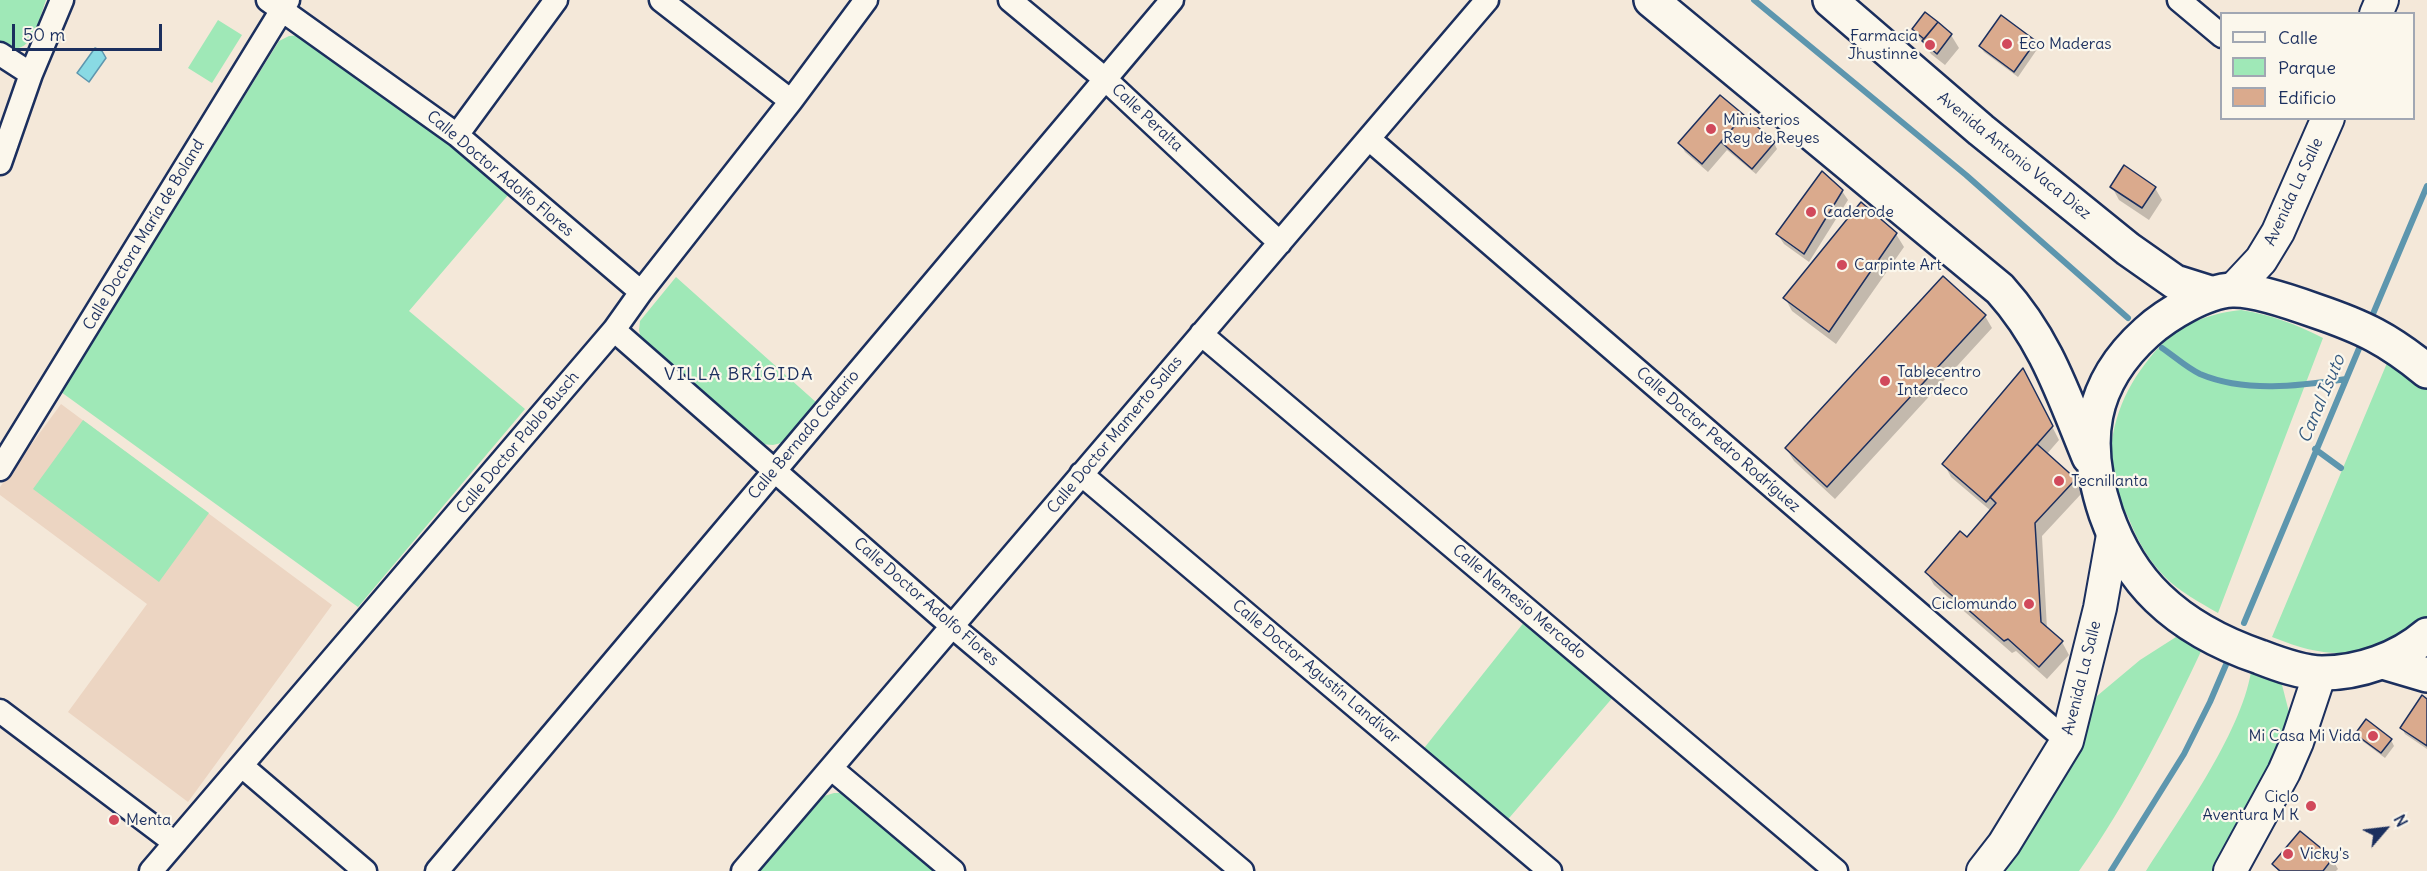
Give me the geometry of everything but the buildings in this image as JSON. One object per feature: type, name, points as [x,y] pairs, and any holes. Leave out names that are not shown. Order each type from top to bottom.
[{"type":"highway","points":[[1652,0],[2000,288],[2025,319],[2044,350],[2092,464],[2114,535],[2133,568],[2158,598],[2191,625],[2232,647],[2277,663],[2320,673],[2354,670],[2382,662],[2427,635]]},
{"type":"highway","name":"Avenida Antonio Vaca Diez","points":[[1830,0],[1981,130],[2128,249],[2175,282],[2294,303],[2350,323],[2383,338],[2416,362]]},
{"type":"highway","points":[[2092,464],[2095,422],[2099,403],[2111,375],[2130,347],[2155,325],[2222,292]]},
{"type":"highway","points":[[2382,662],[2427,675]]},
{"type":"main road","name":"Avenida La Salle","points":[[2222,292],[2261,260],[2278,232],[2323,121]]},
{"type":"main road","name":"Avenida La Salle","points":[[1983,871],[2004,844],[2067,741],[2100,608],[2114,535]]},
{"type":"main road","points":[[2230,871],[2284,772],[2297,742],[2320,673]]},
{"type":"street","points":[[0,163],[31,74],[62,0]]},
{"type":"street","points":[[457,135],[556,0]]},
{"type":"street","points":[[661,0],[791,101]]},
{"type":"street","name":"Calle Doctor Pablo Busch","points":[[151,871],[614,330],[866,0]]},
{"type":"street","name":"Calle Peralta","points":[[1010,0],[1105,79],[1280,243]]},
{"type":"street","name":"Calle Bernado Cadario","points":[[437,871],[1172,0]]},
{"type":"street","name":"Calle Doctor Mamerto Salas","points":[[743,871],[1487,0]]},
{"type":"street","points":[[2179,0],[2220,34]]},
{"type":"street","name":"Calle Doctor Adolfo Flores","points":[[279,3],[457,135],[641,292]]},
{"type":"street","name":"Calle Doctora María de Boland","points":[[0,469],[279,3]]},
{"type":"street","points":[[0,54],[31,74]]},
{"type":"street","name":"Calle Doctor Pedro Rodríguez","points":[[1368,139],[2067,741]]},
{"type":"street","name":"Calle Doctor Adolfo Flores","points":[[614,330],[953,627],[1242,871]]},
{"type":"street","name":"Calle Nemesio Mercado","points":[[1201,334],[1836,871]]},
{"type":"street","name":"Calle Doctor Agustín Landívar","points":[[1082,474],[1550,871]]},
{"type":"street","points":[[0,711],[175,843]]},
{"type":"street","points":[[242,766],[365,871]]},
{"type":"street","points":[[832,769],[953,871]]},
{"type":"shaded area","points":[[61,404],[332,605],[188,802],[68,712],[147,604],[0,495],[0,487]]},
{"type":"green space","points":[[0,0],[46,0],[32,37],[19,48],[11,48],[0,43]]},
{"type":"green space","points":[[218,20],[242,35],[212,83],[188,68]]},
{"type":"green space","points":[[301,35],[450,146],[509,194],[409,311],[525,409],[358,607],[61,392],[279,41],[289,36]]},
{"type":"green space","points":[[676,277],[817,403],[785,442],[773,445],[761,444],[641,340],[640,321]]},
{"type":"green space","points":[[2241,310],[2283,321],[2323,338],[2218,613],[2177,587],[2159,571],[2149,557],[2116,491],[2111,466],[2111,450],[2117,419],[2128,390],[2155,352],[2175,333],[2199,320]]},
{"type":"green space","points":[[2387,363],[2416,377],[2427,387],[2427,622],[2386,642],[2352,652],[2335,653],[2296,646],[2272,637]]},
{"type":"green space","points":[[83,420],[209,513],[159,582],[33,489]]},
{"type":"green space","points":[[1525,621],[1614,696],[1504,824],[1421,752]]},
{"type":"green space","points":[[2176,637],[2191,639],[2203,647],[2146,762],[2114,818],[2079,871],[2000,871],[2044,809],[2073,754],[2097,696],[2140,660]]},
{"type":"green space","points":[[2252,665],[2280,677],[2290,716],[2290,732],[2220,871],[2146,871],[2210,771],[2225,743],[2247,690]]},
{"type":"green space","points":[[844,793],[938,871],[756,871],[821,797]]},
{"type":"water","points":[[95,48],[102,51],[106,58],[89,82],[77,73]]},
{"type":"waterway","points":[[1754,0],[1966,175],[2128,318]]},
{"type":"waterway","name":"Canal Isuto","points":[[2370,321],[2427,186]]},
{"type":"waterway","name":"Canal Isuto","points":[[2244,623],[2363,339]]},
{"type":"waterway","points":[[2162,348],[2200,374],[2235,384],[2291,386],[2346,379]]},
{"type":"waterway","points":[[2315,449],[2341,468]]},
{"type":"waterway","points":[[2111,871],[2184,754],[2228,660]]},
{"type":"place","name":"Eco Maderas","points":[[2007,44]]},
{"type":"place","name":"Farmacia Jhustinne","points":[[1930,45]]},
{"type":"place","name":"Ministerios Rey de Reyes","points":[[1711,129]]},
{"type":"place","name":"Caderode","points":[[1811,212]]},
{"type":"place","name":"Carpinte Art","points":[[1842,265]]},
{"type":"place","name":"Tablecentro Interdeco","points":[[1885,381]]},
{"type":"place","name":"Tecnillanta","points":[[2059,481]]},
{"type":"place","name":"Ciclomundo","points":[[2029,604]]},
{"type":"place","name":"Mi Casa Mi Vida","points":[[2373,736]]},
{"type":"place","name":"Ciclo Aventura M K","points":[[2311,806]]},
{"type":"place","name":"Menta","points":[[114,820]]},
{"type":"place","name":"Vicky's","points":[[2288,854]]},
{"type":"district","name":"VILLA BRÍGIDA","points":[[739,375]]}]
